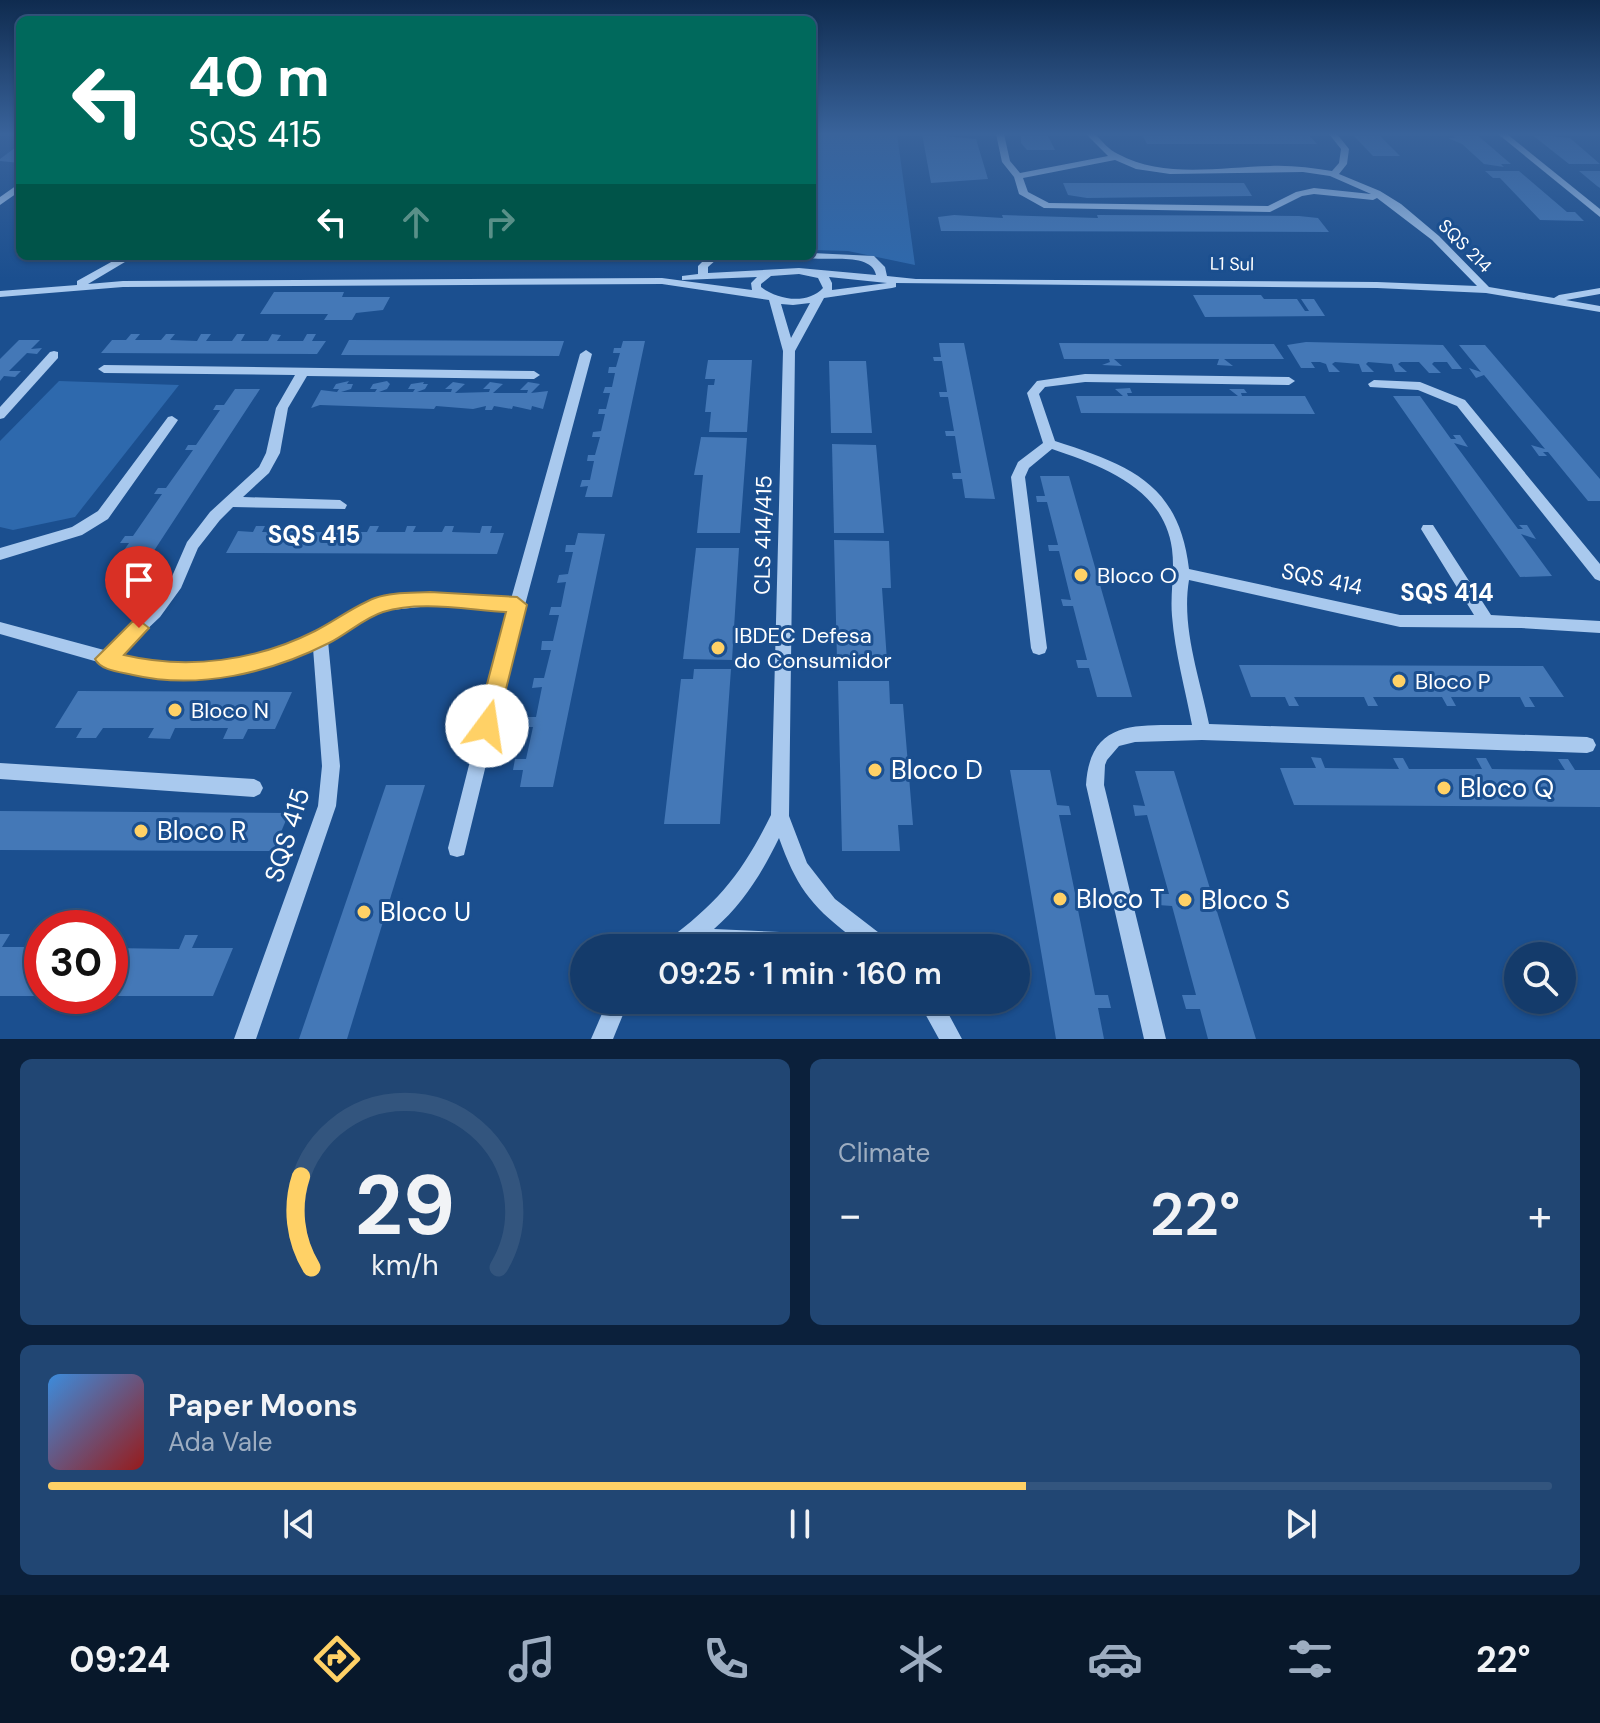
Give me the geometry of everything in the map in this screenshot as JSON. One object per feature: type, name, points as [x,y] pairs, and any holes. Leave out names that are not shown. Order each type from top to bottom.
[{"type":"street","points":[[1020,182],[1024,194],[1032,200],[1071,208],[1270,209],[1299,194],[1314,191],[1382,197]]},
{"type":"street","name":"SQS 214","points":[[1352,182],[1382,197],[1445,245],[1486,290]]},
{"type":"street","points":[[1561,182],[1600,214]]},
{"type":"street","points":[[0,202],[16,189]]},
{"type":"street","points":[[816,256],[870,258],[880,267],[882,278]]},
{"type":"street","points":[[76,286],[123,260]]},
{"type":"street","points":[[123,284],[127,260]]},
{"type":"street","points":[[703,275],[703,266],[710,260]]},
{"type":"street","points":[[1445,288],[1465,267]]},
{"type":"street","points":[[0,292],[123,284],[662,281],[703,275],[768,273]]},
{"type":"street","points":[[768,273],[756,283],[768,297]]},
{"type":"street","name":"L1 Sul","points":[[768,273],[816,273],[916,282],[1215,282],[1445,288],[1486,290],[1600,309]]},
{"type":"street","points":[[816,273],[828,283],[822,295]]},
{"type":"street","points":[[662,281],[768,297]]},
{"type":"street","name":"L1 Sul","points":[[768,297],[800,301],[916,282]]},
{"type":"street","name":"L1 Sul","points":[[1546,300],[1598,291]]},
{"type":"street","name":"CLS 414/415","points":[[789,351],[822,295]]},
{"type":"street","name":"CLS 414/415","points":[[768,297],[789,351],[780,816]]},
{"type":"street","points":[[457,848],[517,605],[586,354]]},
{"type":"street","points":[[0,415],[54,355]]},
{"type":"street","points":[[104,369],[534,375]]},
{"type":"street","points":[[105,659],[155,613],[176,584],[192,546],[230,502],[264,470],[273,453],[282,408],[303,372]]},
{"type":"street","points":[[1050,444],[1033,393],[1041,384],[1056,380],[1289,381]]},
{"type":"street","points":[[1374,384],[1420,386],[1461,403],[1600,575]]},
{"type":"street","points":[[0,554],[77,531],[103,515],[172,420]]},
{"type":"street","points":[[1050,444],[1100,460],[1139,479],[1160,499],[1170,522],[1182,573],[1179,600],[1202,732]]},
{"type":"street","points":[[1039,648],[1018,477],[1023,465],[1050,444]]},
{"type":"street","points":[[230,502],[340,505]]},
{"type":"street","points":[[1428,529],[1487,622]]},
{"type":"street","name":"SQS 414","points":[[1182,573],[1400,621],[1487,622],[1599,629]]},
{"type":"street","points":[[0,628],[161,672],[215,671],[271,657],[320,638],[379,605],[399,601],[517,605]]},
{"type":"street","name":"SQS 415","points":[[245,1039],[327,806],[331,766],[320,638]]},
{"type":"street","points":[[1155,1039],[1095,785],[1096,764],[1114,740],[1135,734],[1202,732],[1587,745]]},
{"type":"street","name":"SQS 415","points":[[0,771],[254,788]]},
{"type":"street","points":[[692,934],[724,909],[752,875],[780,816]]},
{"type":"street","points":[[780,816],[800,869],[828,906],[864,934]]},
{"type":"street","points":[[602,1039],[613,1014]]},
{"type":"street","points":[[938,1014],[951,1039]]},
{"type":"shaded area","points":[[816,182],[904,182],[915,265],[848,251],[816,250]]},
{"type":"shaded area","points":[[59,381],[179,385],[75,517],[13,530],[0,527],[0,441]]},
{"type":"building","points":[[1504,182],[1532,182],[1567,212],[1575,212],[1584,221],[1540,220]]},
{"type":"building","points":[[1063,183],[1244,183],[1252,196],[1087,198],[1068,195]]},
{"type":"building","points":[[1002,215],[1098,218],[1097,215],[1299,216],[1318,218],[1329,232],[941,231],[938,217],[1003,218]]},
{"type":"building","points":[[274,292],[344,292],[342,297],[390,297],[383,310],[356,313],[352,320],[324,320],[328,314],[260,314]]},
{"type":"building","points":[[1193,295],[1261,295],[1264,299],[1297,299],[1305,311],[1309,311],[1301,299],[1314,299],[1325,316],[1205,317]]},
{"type":"building","points":[[131,334],[140,334],[135,340],[161,340],[166,334],[175,334],[170,340],[197,341],[201,334],[211,334],[206,341],[232,341],[237,334],[245,334],[241,341],[268,341],[272,334],[281,335],[277,341],[303,341],[307,334],[316,334],[312,341],[326,341],[317,354],[101,353],[112,340],[126,340]]},
{"type":"building","points":[[19,340],[40,340],[31,349],[42,348],[37,354],[27,353],[9,371],[21,371],[15,377],[4,376],[0,381],[0,359]]},
{"type":"building","points":[[349,340],[564,341],[559,356],[341,355]]},
{"type":"building","points":[[623,341],[645,341],[612,497],[585,497],[588,486],[580,487],[582,480],[590,480],[594,461],[587,461],[588,455],[595,455],[600,437],[592,437],[593,432],[601,431],[605,414],[598,414],[599,409],[606,409],[610,393],[603,393],[605,387],[612,387],[615,373],[608,373],[609,367],[616,367],[620,353],[613,353],[614,348],[621,348]]},
{"type":"building","points":[[1306,342],[1443,345],[1462,369],[1452,369],[1447,362],[1432,364],[1441,373],[1429,373],[1419,362],[1398,364],[1407,372],[1395,372],[1392,364],[1368,362],[1366,364],[1374,372],[1362,372],[1359,364],[1335,362],[1332,364],[1340,372],[1329,372],[1326,364],[1320,362],[1311,362],[1315,368],[1301,368],[1287,345]]},
{"type":"building","points":[[939,343],[964,343],[995,499],[965,498],[962,479],[953,479],[952,473],[961,473],[955,436],[946,436],[945,431],[954,431],[948,397],[940,397],[939,392],[947,392],[942,361],[934,361],[933,357],[941,357]]},
{"type":"building","points":[[1059,343],[1274,344],[1284,359],[1224,359],[1233,366],[1217,365],[1219,359],[1114,359],[1122,366],[1102,365],[1110,362],[1109,359],[1064,359]]},
{"type":"building","points":[[1459,345],[1485,345],[1600,479],[1600,501],[1588,501],[1548,452],[1543,452],[1547,456],[1539,456],[1531,445],[1545,449],[1484,375],[1476,378],[1469,368],[1481,372]]},
{"type":"building","points":[[708,360],[752,360],[747,432],[709,432],[711,412],[705,412],[708,385],[714,385],[715,379],[705,379]]},
{"type":"building","points":[[829,361],[866,361],[872,433],[831,433]]},
{"type":"building","points":[[349,381],[347,384],[353,384],[351,389],[341,392],[375,392],[377,389],[370,389],[373,384],[387,381],[390,384],[387,389],[379,392],[413,392],[415,389],[408,389],[411,384],[424,382],[428,384],[425,389],[417,392],[451,392],[452,389],[445,389],[453,382],[465,384],[455,393],[489,392],[490,389],[483,389],[490,382],[503,384],[493,393],[527,393],[528,390],[520,390],[528,382],[540,384],[531,393],[548,391],[543,409],[532,406],[531,410],[513,406],[512,409],[494,406],[492,410],[485,410],[486,406],[473,409],[436,406],[434,409],[320,405],[311,408],[321,390],[337,392],[339,389],[333,389],[336,384]]},
{"type":"building","points":[[1130,388],[1132,393],[1127,393],[1128,396],[1238,396],[1229,389],[1244,389],[1247,393],[1241,393],[1242,396],[1305,396],[1315,414],[1081,413],[1076,396],[1123,396],[1115,389]]},
{"type":"building","points":[[235,389],[260,389],[144,566],[113,566],[129,543],[120,543],[125,536],[133,536],[162,494],[154,494],[158,488],[166,488],[193,450],[185,450],[188,445],[196,445],[220,410],[213,410],[216,405],[224,405]]},
{"type":"building","points":[[1393,396],[1420,396],[1451,439],[1456,439],[1453,435],[1460,435],[1468,447],[1454,443],[1518,529],[1523,529],[1519,525],[1527,525],[1536,539],[1521,534],[1552,576],[1520,577]]},
{"type":"building","points":[[701,437],[747,438],[740,533],[697,533],[703,475],[694,475]]},
{"type":"building","points":[[832,444],[876,445],[884,533],[834,533]]},
{"type":"building","name":"Bloco O","points":[[1040,476],[1069,476],[1132,697],[1097,697],[1089,668],[1078,668],[1076,660],[1087,660],[1073,606],[1063,606],[1061,599],[1071,600],[1059,551],[1049,551],[1048,545],[1058,545],[1047,502],[1037,502],[1036,496],[1045,496]]},
{"type":"building","points":[[294,525],[303,526],[300,532],[328,532],[331,525],[341,526],[338,532],[367,532],[370,526],[379,526],[376,532],[405,532],[407,526],[416,526],[413,532],[442,532],[445,526],[454,526],[452,532],[480,533],[482,526],[492,526],[490,533],[504,533],[497,554],[226,553],[238,531],[253,532],[256,526],[265,526],[262,532],[290,532]]},
{"type":"building","points":[[578,533],[605,534],[553,787],[520,787],[523,770],[513,770],[515,759],[526,759],[533,727],[523,727],[525,717],[536,717],[542,687],[532,688],[534,678],[544,678],[551,650],[541,650],[542,641],[553,641],[559,615],[549,615],[551,607],[561,607],[566,582],[557,583],[559,575],[568,574],[573,552],[565,552],[566,545],[575,545]]},
{"type":"building","points":[[834,540],[889,541],[891,588],[882,588],[887,661],[837,660]]},
{"type":"building","points":[[696,548],[739,548],[732,660],[683,659]]},
{"type":"building","name":"Bloco P","points":[[1239,665],[1543,666],[1564,697],[1529,697],[1535,707],[1525,707],[1520,697],[1451,697],[1456,706],[1447,706],[1442,697],[1373,697],[1378,706],[1368,706],[1364,697],[1294,697],[1299,706],[1289,706],[1285,697],[1251,697]]},
{"type":"building","points":[[694,669],[731,669],[720,824],[664,824],[681,679],[693,679]]},
{"type":"building","name":"Bloco D","points":[[838,681],[889,681],[890,704],[903,704],[913,825],[898,825],[900,851],[842,851]]},
{"type":"building","name":"Bloco N","points":[[78,691],[292,692],[275,729],[248,729],[243,739],[223,739],[228,728],[175,728],[170,739],[148,738],[154,728],[103,728],[96,738],[76,738],[82,728],[55,728]]},
{"type":"building","name":"Bloco Q","points":[[1311,757],[1321,758],[1325,768],[1399,769],[1393,758],[1403,758],[1409,769],[1482,769],[1476,758],[1486,758],[1492,769],[1565,770],[1558,759],[1568,759],[1575,770],[1600,770],[1600,807],[1294,805],[1280,768],[1316,768]]},
{"type":"building","name":"Bloco T","points":[[1010,770],[1050,770],[1057,805],[1069,806],[1071,815],[1059,815],[1075,893],[1087,894],[1089,905],[1077,905],[1095,995],[1108,995],[1111,1008],[1098,1008],[1104,1039],[1056,1039]]},
{"type":"building","name":"Bloco S","points":[[1135,771],[1174,771],[1256,1039],[1208,1039],[1200,1009],[1186,1009],[1182,995],[1196,995],[1172,906],[1158,905],[1156,894],[1169,894],[1147,815],[1135,816],[1133,805],[1145,806]]},
{"type":"building","name":"Bloco U","points":[[386,785],[425,785],[347,1039],[299,1039]]},
{"type":"building","name":"Bloco R","points":[[0,811],[289,813],[273,851],[0,850]]},
{"type":"building","points":[[0,934],[10,934],[2,947],[24,947],[24,996],[0,996]]},
{"type":"building","points":[[185,935],[198,935],[192,948],[233,948],[213,996],[128,996],[128,948],[179,949]]},
{"type":"place","name":"Bloco O","points":[[1081,575]]},
{"type":"place","name":"IBDEC Defesa do Consumidor","points":[[718,648]]},
{"type":"place","name":"Bloco P","points":[[1399,681]]},
{"type":"place","name":"Bloco N","points":[[175,710]]},
{"type":"place","name":"Bloco D","points":[[875,770]]},
{"type":"place","name":"Bloco Q","points":[[1444,788]]},
{"type":"place","name":"Bloco R","points":[[141,831]]},
{"type":"place","name":"Bloco T","points":[[1060,899]]},
{"type":"place","name":"Bloco S","points":[[1185,900]]},
{"type":"place","name":"Bloco U","points":[[364,912]]},
{"type":"district","name":"SQS 415","points":[[314,534]]},
{"type":"district","name":"SQS 414","points":[[1447,592]]},
{"type":"route","points":[[139,628],[105,659],[161,672],[215,671],[271,657],[320,638],[379,605],[430,600],[517,605],[487,726]]}]
